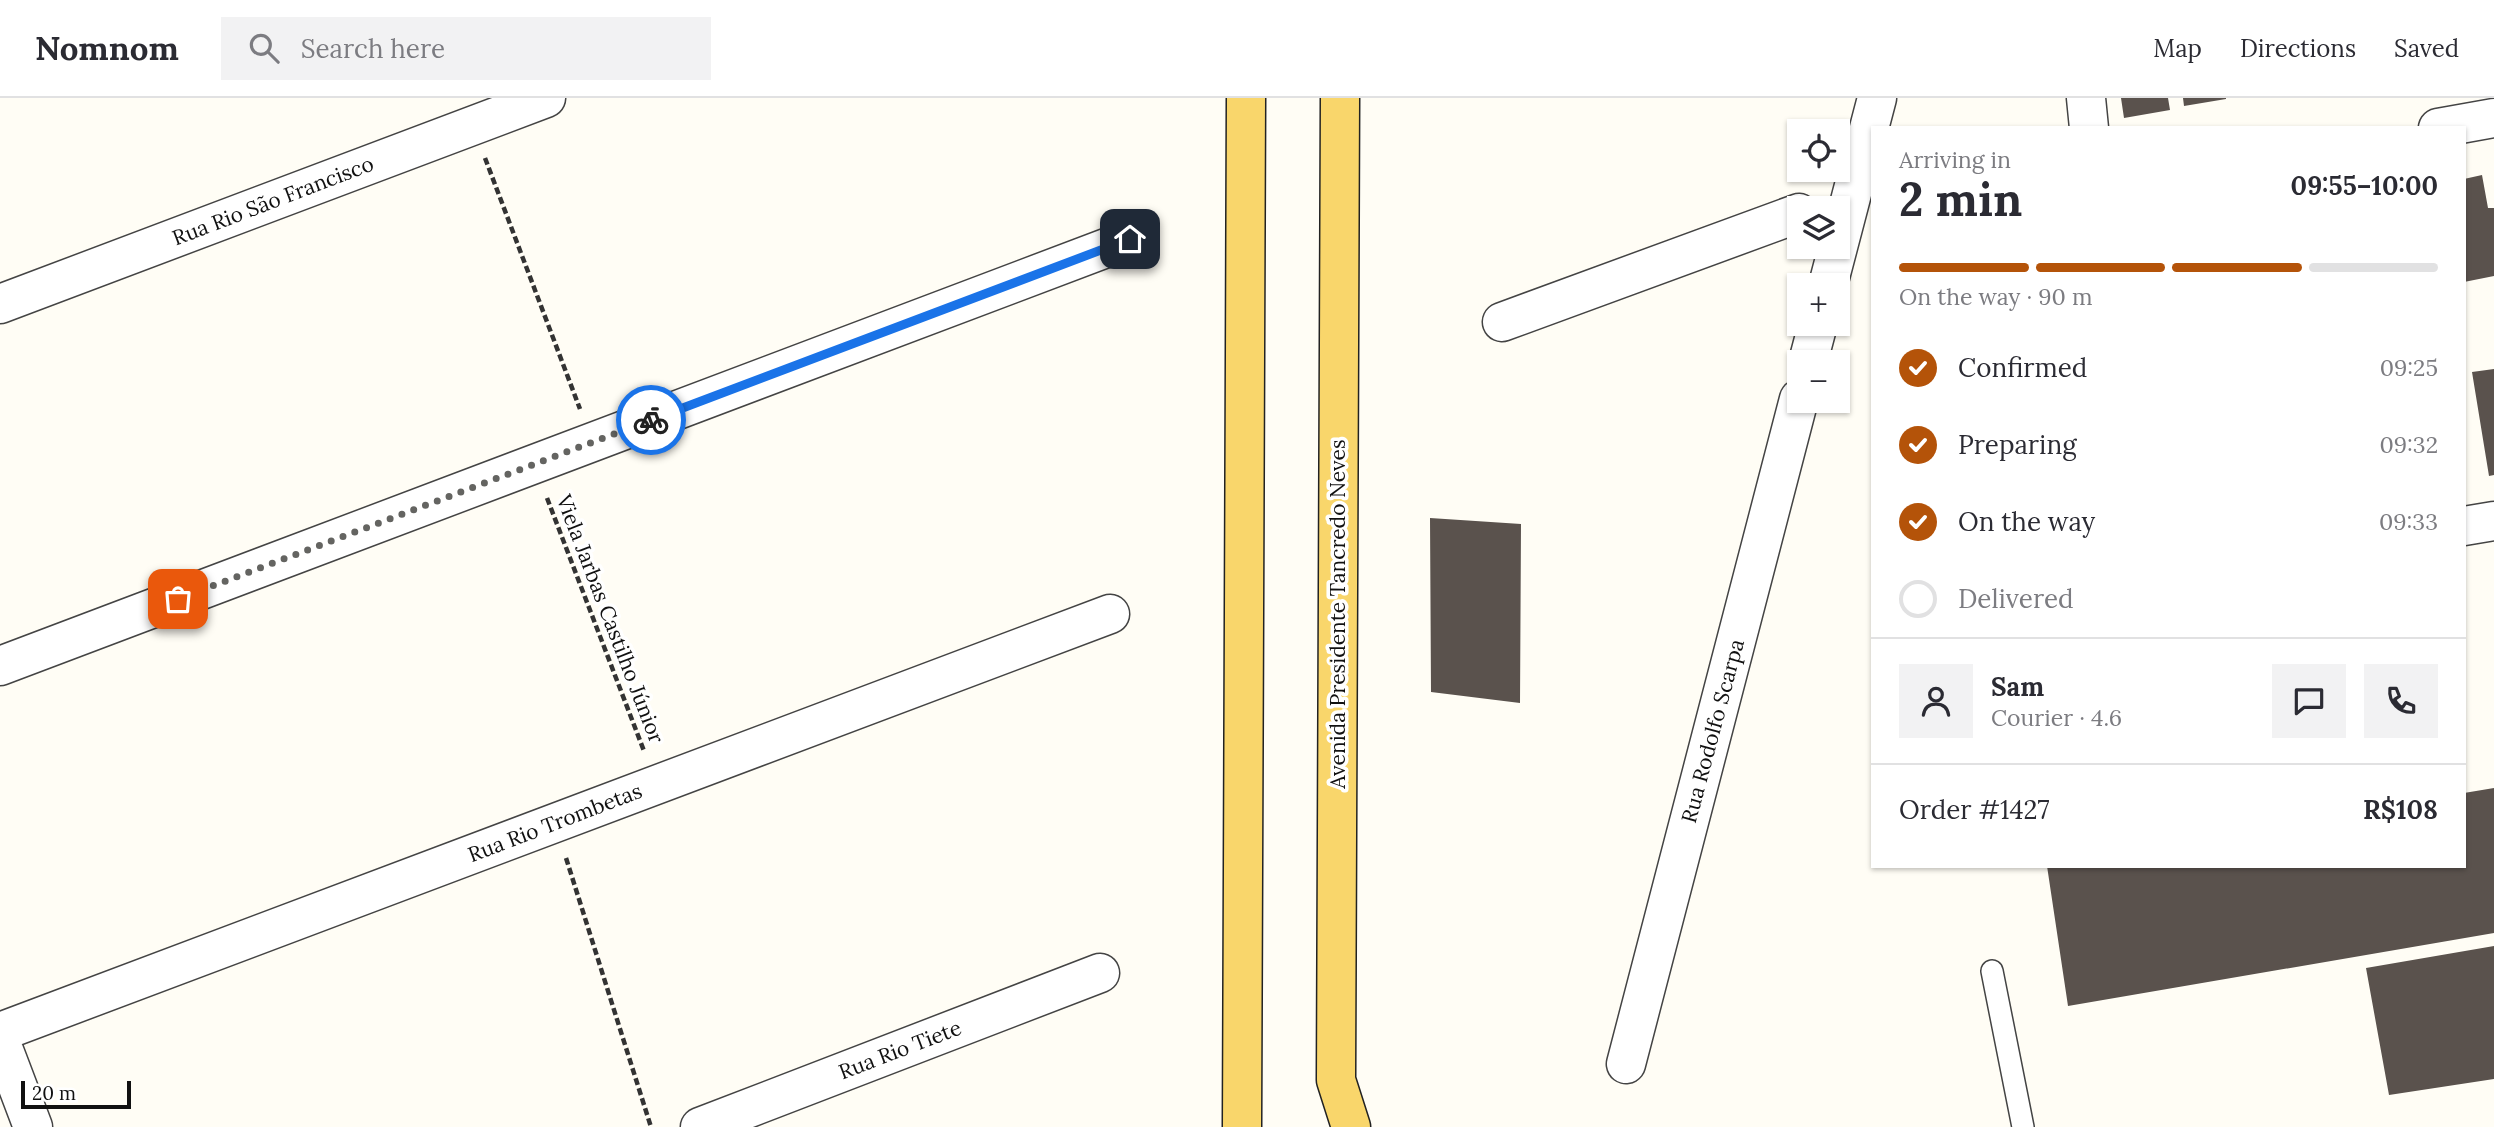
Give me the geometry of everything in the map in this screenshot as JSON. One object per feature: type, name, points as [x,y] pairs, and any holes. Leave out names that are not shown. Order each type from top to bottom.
[{"type":"main road","points":[[1246,98],[1247,1118]]},
{"type":"main road","name":"Avenida Presidente Tancredo Neves","points":[[1340,98],[1336,1080],[1351,1127]]},
{"type":"main road","points":[[1336,1080],[1337,1127]]},
{"type":"street","name":"Rua Rio São Francisco","points":[[0,304],[546,98]]},
{"type":"street","points":[[1831,273],[1877,98]]},
{"type":"street","points":[[2086,98],[2088,126]]},
{"type":"street","points":[[2449,126],[2494,118]]},
{"type":"street","points":[[1844,196],[1852,193]]},
{"type":"street","points":[[1502,322],[1787,217]]},
{"type":"street","points":[[0,666],[1130,239]]},
{"type":"street","name":"Rua Rodolfo Scarpa","points":[[1626,1064],[1795,413]]},
{"type":"street","points":[[2466,526],[2494,522]]},
{"type":"street","name":"Rua Rio Trombetas","points":[[0,1032],[1110,614]]},
{"type":"street","name":"Rua Rio Tiete","points":[[700,1127],[1100,973]]},
{"type":"street","points":[[0,1040],[33,1127]]},
{"type":"lane","points":[[1992,971],[2022,1127]]},
{"type":"path","points":[[473,126],[593,442]]},
{"type":"path","name":"Viela Jarbas Castilho Júnior","points":[[534,464],[657,784]]},
{"type":"path","points":[[555,823],[651,1127]]},
{"type":"building","points":[[2121,98],[2168,98],[2170,110],[2124,118]]},
{"type":"building","points":[[2183,98],[2226,98],[2226,99],[2184,106]]},
{"type":"building","points":[[2482,175],[2488,208],[2494,208],[2494,276],[2466,282],[2466,179]]},
{"type":"building","points":[[2494,369],[2494,475],[2489,476],[2472,372]]},
{"type":"building","points":[[1430,518],[1521,524],[1520,703],[1431,692]]},
{"type":"building","points":[[2494,788],[2494,933],[2068,1006],[2047,868],[2466,868],[2466,793]]},
{"type":"building","points":[[2494,946],[2494,1079],[2389,1095],[2366,968]]},
{"type":"way so far","points":[[178,599],[651,420]]},
{"type":"route","points":[[651,420],[1130,239]]}]
